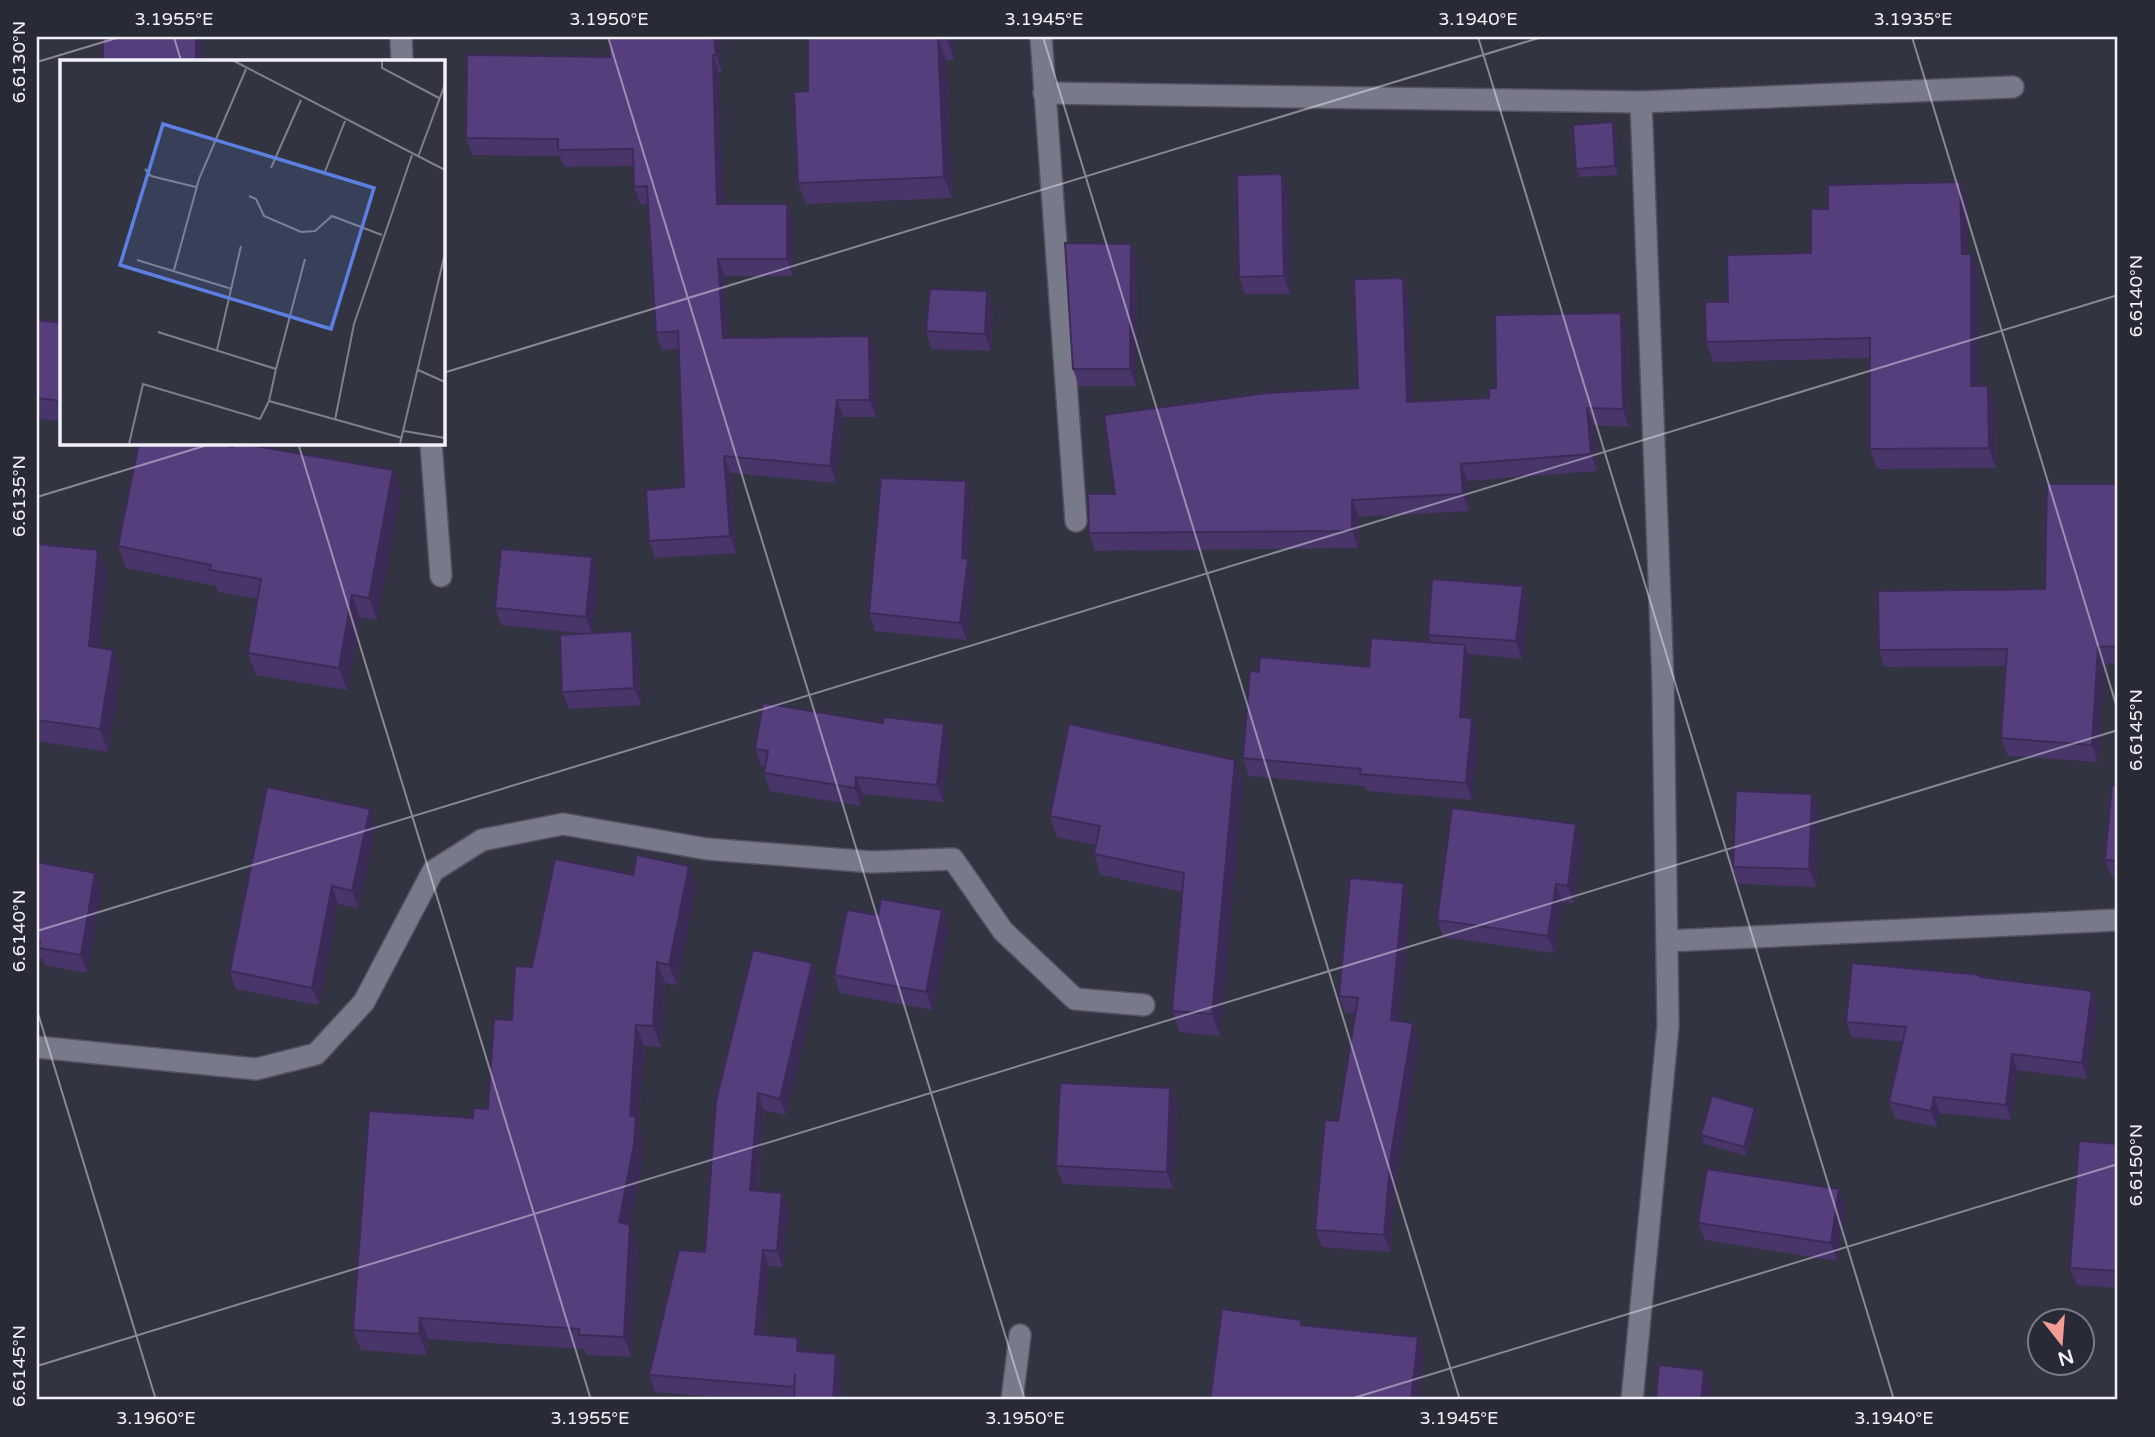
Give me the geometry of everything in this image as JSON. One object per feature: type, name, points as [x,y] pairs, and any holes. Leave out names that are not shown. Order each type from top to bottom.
[{"type":"street","points":[[401,37],[402,60]]},
{"type":"street","points":[[1041,37],[1076,522]]},
{"type":"street","points":[[1044,93],[1641,102],[2013,87]]},
{"type":"street","points":[[1632,1400],[1668,1026],[1662,668],[1641,102]]},
{"type":"street","points":[[431,444],[441,576]]},
{"type":"street","points":[[37,1046],[256,1069],[316,1054],[364,1002],[433,871],[482,840],[563,824],[707,849],[872,862],[953,859],[1003,931],[1075,999],[1144,1005]]},
{"type":"street","points":[[1667,942],[2118,920]]},
{"type":"street","points":[[1012,1400],[1020,1335]]},
{"type":"building","points":[[103,37],[196,37],[196,60],[103,60]]},
{"type":"building","points":[[609,37],[714,37],[717,204],[787,204],[787,259],[718,259],[723,338],[869,336],[870,400],[837,400],[830,466],[724,456],[730,536],[649,541],[646,490],[684,487],[678,331],[656,333],[647,186],[634,187],[633,149],[558,150],[558,139],[466,138],[467,55],[610,57]]},
{"type":"building","points":[[808,37],[947,37],[938,38],[944,177],[798,183],[794,92],[808,91]]},
{"type":"building","points":[[1613,122],[1615,166],[1576,169],[1573,125]]},
{"type":"building","points":[[1282,174],[1284,276],[1239,277],[1237,175]]},
{"type":"building","points":[[1960,182],[1962,254],[1971,254],[1971,386],[1988,386],[1989,448],[1870,449],[1870,338],[1706,342],[1705,302],[1728,302],[1727,255],[1811,253],[1811,209],[1828,209],[1828,185]]},
{"type":"building","points":[[1065,243],[1131,244],[1130,369],[1073,369]]},
{"type":"building","points":[[1403,278],[1407,402],[1489,398],[1489,389],[1496,388],[1495,315],[1621,313],[1623,409],[1587,408],[1591,454],[1461,464],[1463,494],[1352,500],[1352,531],[1089,533],[1088,494],[1115,494],[1104,415],[1267,393],[1358,388],[1354,279]]},
{"type":"building","points":[[930,289],[987,291],[985,334],[926,331]]},
{"type":"building","points":[[37,320],[60,323],[60,401],[37,398]]},
{"type":"building","points":[[139,444],[218,444],[233,447],[234,444],[244,444],[393,470],[369,598],[352,595],[339,668],[248,653],[261,579],[210,570],[211,565],[118,546]]},
{"type":"building","points":[[881,478],[966,481],[962,558],[968,559],[960,623],[869,613]]},
{"type":"building","points":[[2047,484],[2118,484],[2118,646],[2098,647],[2092,745],[2001,738],[2007,649],[1879,650],[1878,591],[2045,589]]},
{"type":"building","points":[[37,544],[98,550],[89,646],[113,650],[100,729],[37,720]]},
{"type":"building","points":[[501,549],[592,557],[586,617],[495,608]]},
{"type":"building","points":[[1432,579],[1523,586],[1516,641],[1428,635]]},
{"type":"building","points":[[632,631],[634,688],[562,692],[560,635]]},
{"type":"building","points":[[1371,638],[1465,645],[1460,717],[1472,718],[1466,783],[1360,774],[1361,769],[1243,758],[1250,671],[1259,672],[1260,657],[1369,667]]},
{"type":"building","points":[[763,703],[883,723],[884,717],[944,724],[937,785],[856,777],[855,788],[764,773],[768,751],[755,749]]},
{"type":"building","points":[[1069,724],[1235,760],[1212,1014],[1172,1011],[1184,873],[1094,854],[1100,826],[1050,816]]},
{"type":"building","points":[[2112,785],[2118,785],[2118,861],[2105,860]]},
{"type":"building","points":[[267,787],[370,809],[352,891],[332,886],[312,988],[230,971]]},
{"type":"building","points":[[1736,791],[1812,794],[1809,869],[1733,867]]},
{"type":"building","points":[[1452,808],[1576,824],[1568,886],[1556,884],[1548,936],[1437,920]]},
{"type":"building","points":[[637,855],[689,866],[669,965],[657,962],[653,1026],[636,1025],[630,1116],[636,1116],[634,1144],[619,1222],[630,1225],[624,1337],[579,1335],[579,1329],[420,1318],[419,1334],[353,1330],[369,1111],[473,1118],[474,1108],[488,1109],[494,1019],[512,1020],[515,966],[532,967],[555,859],[633,875]]},
{"type":"building","points":[[37,862],[95,873],[81,955],[39,948]]},
{"type":"building","points":[[1350,878],[1404,883],[1391,1020],[1413,1023],[1391,1154],[1384,1235],[1315,1230],[1325,1120],[1338,1121],[1358,998],[1339,996]]},
{"type":"building","points":[[881,899],[942,910],[926,992],[834,975],[847,910],[878,915]]},
{"type":"building","points":[[753,950],[812,963],[780,1099],[758,1093],[750,1190],[782,1193],[777,1251],[763,1250],[755,1334],[798,1338],[797,1351],[836,1354],[833,1400],[794,1400],[795,1374],[794,1387],[649,1375],[679,1250],[705,1252],[716,1101]]},
{"type":"building","points":[[1852,963],[1981,975],[1980,977],[2092,991],[2082,1063],[2012,1054],[2006,1105],[1934,1097],[1931,1111],[1889,1102],[1906,1027],[1846,1022]]},
{"type":"building","points":[[1060,1083],[1170,1088],[1167,1172],[1056,1166]]},
{"type":"building","points":[[1712,1096],[1755,1108],[1744,1147],[1701,1135]]},
{"type":"building","points":[[2079,1141],[2118,1144],[2118,1271],[2070,1268]]},
{"type":"building","points":[[1707,1169],[1839,1189],[1831,1243],[1698,1223]]},
{"type":"building","points":[[1222,1309],[1301,1320],[1301,1325],[1418,1337],[1411,1400],[1210,1400]]},
{"type":"building","points":[[1659,1365],[1704,1370],[1701,1400],[1656,1400]]}]
